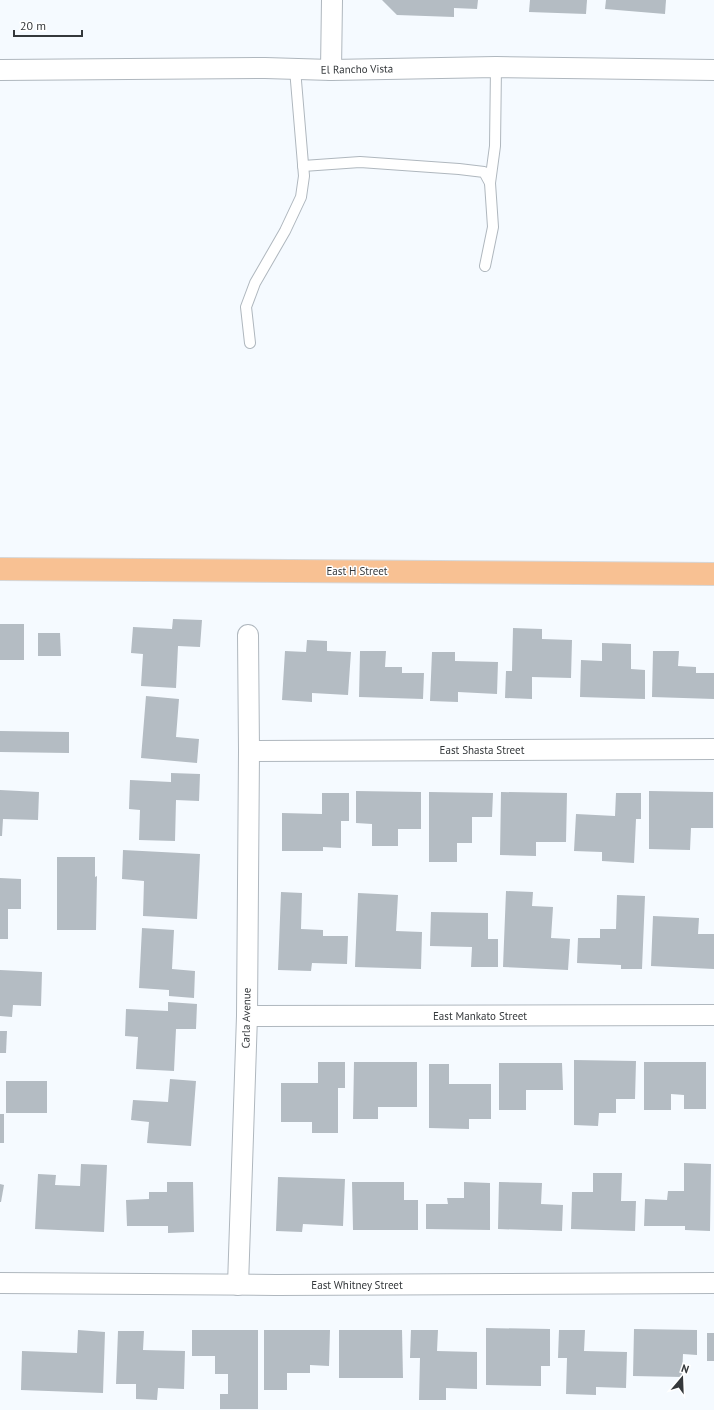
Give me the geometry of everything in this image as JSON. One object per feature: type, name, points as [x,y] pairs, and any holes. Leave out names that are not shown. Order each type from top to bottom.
[{"type":"main road","name":"East H Street","points":[[0,569],[714,574]]},
{"type":"street","points":[[331,70],[332,0]]},
{"type":"street","name":"El Rancho Vista","points":[[0,70],[331,70],[496,67],[714,70]]},
{"type":"street","name":"Carla Avenue","points":[[238,1285],[247,1016],[249,751],[248,635]]},
{"type":"street","name":"East Shasta Street","points":[[249,751],[714,749]]},
{"type":"street","name":"East Mankato Street","points":[[247,1016],[714,1016]]},
{"type":"street","name":"East Whitney Street","points":[[0,1283],[238,1285],[714,1283]]},
{"type":"lane","points":[[485,266],[493,227],[490,183],[495,146],[496,67]]},
{"type":"lane","points":[[250,343],[246,307],[256,283],[285,231],[301,197],[304,176],[295,69]]},
{"type":"lane","points":[[303,166],[360,162],[459,169],[484,172],[490,183]]},
{"type":"building","points":[[382,0],[478,0],[477,9],[454,8],[454,17],[397,15]]},
{"type":"building","points":[[530,0],[587,0],[586,14],[529,12]]},
{"type":"building","points":[[606,0],[666,0],[665,14],[605,9]]},
{"type":"building","points":[[173,619],[202,620],[200,647],[178,646],[176,688],[141,686],[143,654],[131,653],[133,627],[172,629]]},
{"type":"building","points":[[0,624],[24,624],[24,660],[0,660]]},
{"type":"building","points":[[513,628],[542,629],[542,639],[572,640],[571,678],[532,677],[532,699],[505,698],[506,671],[512,671]]},
{"type":"building","points":[[38,633],[60,633],[61,656],[38,656]]},
{"type":"building","points":[[307,640],[327,641],[327,651],[351,652],[348,695],[312,693],[312,702],[282,700],[285,651],[306,652]]},
{"type":"building","points":[[602,643],[631,644],[631,669],[645,670],[645,699],[580,697],[581,660],[602,661]]},
{"type":"building","points":[[360,651],[386,651],[385,667],[402,667],[402,673],[424,673],[423,699],[359,697]]},
{"type":"building","points":[[653,651],[679,651],[678,666],[696,667],[696,673],[714,673],[714,699],[652,697]]},
{"type":"building","points":[[432,652],[455,652],[455,661],[498,662],[497,694],[458,692],[458,702],[430,701]]},
{"type":"building","points":[[146,696],[179,699],[176,737],[199,739],[197,763],[141,758]]},
{"type":"building","points":[[0,731],[69,732],[69,753],[0,752]]},
{"type":"building","points":[[171,773],[200,774],[199,801],[176,800],[175,841],[139,840],[140,810],[129,809],[130,780],[171,782]]},
{"type":"building","points":[[0,790],[39,792],[38,820],[3,819],[2,836],[0,836]]},
{"type":"building","points":[[356,791],[421,792],[421,829],[398,829],[398,846],[372,846],[372,824],[356,823]]},
{"type":"building","points":[[649,791],[713,792],[713,828],[691,828],[690,850],[649,849]]},
{"type":"building","points":[[429,792],[493,793],[492,817],[472,817],[472,843],[457,843],[457,862],[429,862]]},
{"type":"building","points":[[501,792],[567,793],[566,842],[536,842],[536,856],[500,855]]},
{"type":"building","points":[[322,793],[349,793],[349,821],[341,821],[341,848],[323,847],[323,851],[282,851],[282,813],[322,814]]},
{"type":"building","points":[[616,793],[641,793],[641,819],[636,819],[634,863],[602,861],[602,852],[574,851],[576,814],[615,816]]},
{"type":"building","points":[[123,850],[200,854],[197,919],[143,916],[144,881],[122,879]]},
{"type":"building","points":[[57,857],[95,857],[95,877],[97,876],[96,930],[57,930]]},
{"type":"building","points":[[0,878],[21,879],[21,909],[8,909],[8,939],[0,939]]},
{"type":"building","points":[[506,891],[533,892],[532,906],[553,907],[551,938],[570,939],[568,970],[503,967]]},
{"type":"building","points":[[281,892],[302,893],[301,929],[323,930],[323,936],[348,936],[347,964],[312,963],[311,971],[278,970]]},
{"type":"building","points":[[358,893],[398,895],[396,931],[422,932],[421,969],[355,967]]},
{"type":"building","points":[[617,895],[645,896],[642,969],[621,969],[621,965],[577,963],[578,938],[600,938],[600,929],[616,929]]},
{"type":"building","points":[[431,912],[488,913],[488,939],[498,939],[498,967],[471,967],[472,947],[430,946]]},
{"type":"building","points":[[653,916],[699,918],[698,934],[714,934],[714,969],[651,966]]},
{"type":"building","points":[[142,928],[174,930],[172,969],[195,971],[194,998],[169,996],[169,990],[139,988]]},
{"type":"building","points":[[0,970],[42,972],[41,1006],[13,1005],[12,1017],[0,1016]]},
{"type":"building","points":[[168,1002],[197,1004],[196,1029],[176,1029],[174,1071],[136,1069],[138,1037],[125,1036],[126,1009],[168,1011]]},
{"type":"building","points":[[0,1031],[7,1031],[6,1053],[0,1053]]},
{"type":"building","points":[[574,1060],[636,1061],[635,1099],[616,1099],[616,1113],[599,1113],[598,1126],[574,1125]]},
{"type":"building","points":[[318,1062],[345,1062],[345,1088],[338,1088],[338,1133],[312,1133],[312,1122],[281,1122],[281,1083],[318,1083]]},
{"type":"building","points":[[354,1062],[417,1062],[417,1107],[378,1107],[378,1119],[353,1119]]},
{"type":"building","points":[[644,1062],[706,1062],[706,1109],[684,1109],[684,1095],[671,1094],[671,1110],[644,1110]]},
{"type":"building","points":[[499,1063],[562,1063],[563,1090],[526,1090],[526,1110],[499,1110]]},
{"type":"building","points":[[429,1064],[449,1064],[449,1084],[491,1084],[491,1119],[469,1119],[469,1129],[429,1128]]},
{"type":"building","points":[[170,1079],[196,1081],[191,1146],[147,1143],[149,1122],[131,1120],[133,1100],[168,1102]]},
{"type":"building","points":[[6,1081],[47,1081],[47,1113],[6,1113]]},
{"type":"building","points":[[0,1114],[4,1114],[4,1143],[0,1143]]},
{"type":"building","points":[[684,1163],[711,1164],[710,1231],[685,1230],[685,1226],[644,1226],[645,1199],[667,1200],[668,1191],[684,1191]]},
{"type":"building","points":[[81,1164],[107,1165],[104,1232],[35,1229],[38,1174],[56,1175],[55,1185],[80,1186]]},
{"type":"building","points":[[593,1173],[622,1173],[621,1201],[636,1201],[635,1231],[571,1229],[572,1192],[593,1192]]},
{"type":"building","points":[[278,1177],[345,1179],[343,1226],[303,1224],[302,1232],[276,1231]]},
{"type":"building","points":[[167,1182],[193,1182],[194,1232],[168,1233],[168,1226],[127,1226],[126,1200],[149,1199],[149,1192],[167,1192]]},
{"type":"building","points":[[352,1182],[404,1182],[404,1200],[418,1200],[418,1230],[353,1230]]},
{"type":"building","points":[[464,1182],[490,1183],[490,1230],[426,1229],[426,1204],[448,1204],[447,1198],[464,1198]]},
{"type":"building","points":[[499,1182],[542,1183],[541,1204],[563,1205],[562,1231],[498,1229]]},
{"type":"building","points":[[0,1184],[4,1185],[1,1202],[0,1202]]},
{"type":"building","points":[[486,1328],[550,1329],[550,1366],[541,1366],[541,1386],[486,1385]]},
{"type":"building","points":[[634,1329],[697,1330],[697,1355],[683,1354],[682,1377],[633,1376]]},
{"type":"building","points":[[78,1330],[105,1332],[103,1393],[21,1390],[22,1351],[77,1353]]},
{"type":"building","points":[[192,1330],[258,1330],[258,1409],[220,1409],[220,1394],[228,1394],[228,1374],[215,1374],[215,1356],[192,1356]]},
{"type":"building","points":[[264,1330],[330,1330],[329,1366],[310,1365],[310,1373],[287,1373],[287,1390],[264,1390]]},
{"type":"building","points":[[339,1330],[402,1330],[403,1378],[339,1378]]},
{"type":"building","points":[[411,1330],[438,1330],[437,1351],[477,1352],[477,1389],[446,1388],[446,1400],[419,1400],[420,1358],[410,1358]]},
{"type":"building","points":[[559,1330],[585,1330],[584,1351],[627,1352],[626,1388],[596,1387],[596,1395],[566,1394],[567,1358],[558,1358]]},
{"type":"building","points":[[118,1331],[144,1331],[143,1350],[185,1351],[184,1389],[158,1388],[157,1400],[136,1399],[136,1384],[116,1384]]},
{"type":"building","points":[[707,1333],[714,1333],[714,1361],[707,1361]]}]
